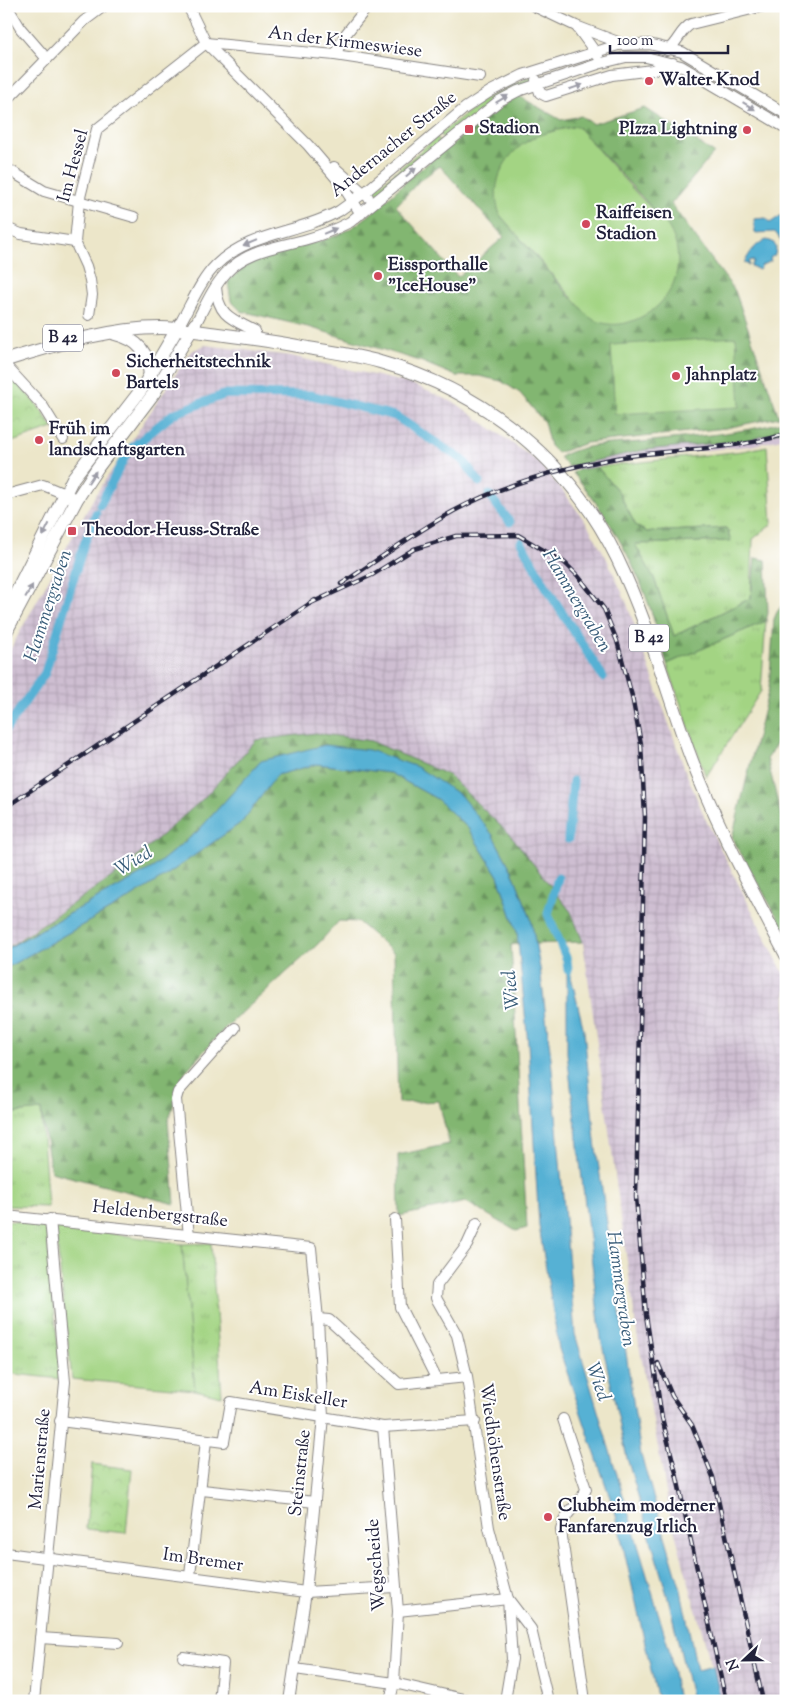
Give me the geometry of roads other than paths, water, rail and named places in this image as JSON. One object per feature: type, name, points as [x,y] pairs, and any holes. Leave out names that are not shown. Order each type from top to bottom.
[{"type":"main road","name":"B 42","points":[[8,361],[36,346],[104,326],[142,320],[194,327],[366,358],[394,366],[429,380],[487,410],[539,450],[586,506],[610,545],[634,598],[689,753],[709,803],[738,864],[786,955]]},
{"type":"main road","name":"B 42","points":[[8,361],[110,333],[180,325]]},
{"type":"main road","points":[[6,612],[64,494],[84,463],[150,376],[180,325]]},
{"type":"main road","name":"B 42","points":[[194,327],[255,331],[347,350],[366,358]]},
{"type":"main road","points":[[6,632],[77,499],[98,467],[154,393],[194,327]]},
{"type":"main road","points":[[110,333],[138,343],[148,359],[150,376]]},
{"type":"street","points":[[7,6],[21,29],[47,59]]},
{"type":"street","points":[[6,101],[84,21],[104,6]]},
{"type":"street","points":[[188,6],[206,43],[308,145],[364,193],[374,204]]},
{"type":"street","points":[[335,55],[345,35],[368,6]]},
{"type":"street","points":[[534,6],[576,26],[624,44]]},
{"type":"street","points":[[639,56],[671,48],[683,30],[692,24],[764,6]]},
{"type":"street","points":[[576,26],[586,36],[594,52],[607,61]]},
{"type":"street","name":"An der Kirmeswiese","points":[[206,43],[335,55],[480,77]]},
{"type":"street","name":"Im Hessel","points":[[75,242],[79,201],[97,129],[206,43]]},
{"type":"street","name":"Andernacher Straße","points":[[180,325],[205,278],[230,254],[253,242],[323,220],[353,202],[478,99],[508,82],[542,68],[624,44],[644,44],[671,48],[704,63],[786,114]]},
{"type":"street","name":"Andernacher Straße","points":[[194,327],[226,272],[245,259],[267,250],[322,235],[361,214],[494,104],[536,84],[607,61],[639,56],[673,63],[786,128]]},
{"type":"street","points":[[542,68],[536,78],[536,84],[540,93],[546,96],[612,75],[654,70],[673,63]]},
{"type":"street","points":[[770,103],[786,102]]},
{"type":"street","points":[[308,145],[361,214]]},
{"type":"street","points":[[6,168],[44,191],[134,217]]},
{"type":"street","points":[[6,228],[21,234],[75,242],[90,280],[92,295],[89,315]]},
{"type":"street","points":[[216,287],[218,301],[223,312],[233,320],[255,331]]},
{"type":"street","points":[[8,361],[42,405],[63,439]]},
{"type":"street","points":[[6,495],[43,485],[77,499]]},
{"type":"street","points":[[189,1236],[176,1099],[178,1092],[235,1028]]},
{"type":"street","name":"Heldenbergstraße","points":[[6,1216],[50,1219],[189,1236],[311,1248]]},
{"type":"street","name":"Marienstraße","points":[[34,1701],[64,1382],[50,1219]]},
{"type":"street","points":[[395,1219],[400,1307],[437,1380]]},
{"type":"street","name":"Wiedhöhenstraße","points":[[477,1223],[467,1245],[437,1285],[436,1298],[457,1335],[475,1421],[489,1528],[508,1599],[512,1659],[505,1701]]},
{"type":"street","name":"Steinstraße","points":[[289,1701],[306,1592],[323,1417],[318,1319],[311,1248]]},
{"type":"street","points":[[318,1319],[329,1320],[399,1384],[467,1377]]},
{"type":"street","name":"Am Eiskeller","points":[[60,1421],[224,1442],[231,1402],[383,1427],[475,1421]]},
{"type":"street","points":[[563,1419],[586,1489],[582,1500],[563,1518],[561,1530],[586,1701]]},
{"type":"street","name":"Wegscheide","points":[[383,1427],[398,1611],[394,1684],[390,1701]]},
{"type":"street","points":[[190,1575],[202,1490],[206,1441]]},
{"type":"street","points":[[202,1490],[315,1502]]},
{"type":"street","name":"Im Bremer","points":[[6,1553],[190,1575],[306,1592],[395,1587]]},
{"type":"street","points":[[398,1611],[508,1599],[531,1628],[548,1701]]},
{"type":"street","points":[[40,1638],[118,1643]]},
{"type":"street","points":[[183,1657],[223,1663],[219,1701]]},
{"type":"street","points":[[295,1669],[394,1684],[472,1701]]},
{"type":"water","points":[[786,212],[786,247],[775,232],[755,233],[754,219],[766,218],[770,223]]},
{"type":"water","points":[[767,240],[773,242],[776,247],[775,255],[770,258],[771,261],[762,265],[759,270],[751,266],[754,262],[753,260],[749,261],[749,265],[744,263],[756,246]]},
{"type":"water","points":[[325,745],[369,750],[417,767],[460,795],[492,834],[513,873],[531,919],[540,968],[551,1058],[575,1334],[669,1649],[678,1701],[658,1701],[616,1515],[559,1349],[539,1226],[528,1044],[517,932],[498,876],[468,828],[437,799],[390,773],[317,764],[277,775],[242,822],[165,876],[125,901],[6,968],[6,949],[154,867],[198,831],[261,761]]},
{"type":"water","points":[[567,960],[584,1031],[595,1141],[641,1455],[681,1590],[697,1670],[713,1666],[721,1701],[692,1701],[668,1598],[627,1458],[601,1339],[567,1053]]},
{"type":"waterway","name":"Hammergraben","points":[[100,505],[128,451],[173,414],[226,394],[311,395],[395,416],[464,461],[479,482]]},
{"type":"waterway","name":"Hammergraben","points":[[489,495],[510,522]]},
{"type":"waterway","name":"Hammergraben","points":[[6,729],[45,673],[83,547],[96,513]]},
{"type":"waterway","name":"Hammergraben","points":[[521,542],[549,592],[603,677]]},
{"type":"waterway","name":"Hammergraben","points":[[568,839],[573,781]]},
{"type":"waterway","name":"Hammergraben","points":[[558,878],[548,914],[567,960],[568,970]]},
{"type":"railway","points":[[341,584],[438,520],[471,502],[512,485],[554,472],[617,458],[745,444],[786,434]]},
{"type":"railway","points":[[309,604],[372,575],[414,549],[456,536],[518,535],[565,563],[578,576],[604,609],[617,641],[632,696],[641,744],[645,817],[636,1197],[646,1315],[662,1418],[676,1473],[726,1701]]},
{"type":"railway","points":[[6,807],[315,600]]},
{"type":"railway","points":[[658,1363],[672,1396],[692,1425],[713,1477],[763,1701]]},
{"type":"place","name":"Walter Knod","points":[[649,81]]},
{"type":"place","name":"Stadion","points":[[469,129]]},
{"type":"place","name":"PIzza Lightning","points":[[747,130]]},
{"type":"place","name":"Raiffeisen Stadion","points":[[586,224]]},
{"type":"place","name":"Eissporthalle \"IceHouse\"","points":[[378,276]]},
{"type":"place","name":"Sicherheitstechnik Bartels","points":[[116,373]]},
{"type":"place","name":"Jahnplatz","points":[[676,376]]},
{"type":"place","name":"Früh im landschaftsgarten","points":[[39,440]]},
{"type":"place","name":"Theodor-Heuss-Straße","points":[[72,531]]},
{"type":"place","name":"Clubheim moderner Fanfarenzug Irlich","points":[[548,1517]]},
{"type":"water label","name":"Wied","points":[[134,862]]},
{"type":"water label","name":"Wied","points":[[512,990]]},
{"type":"water label","name":"Wied","points":[[597,1382]]}]
